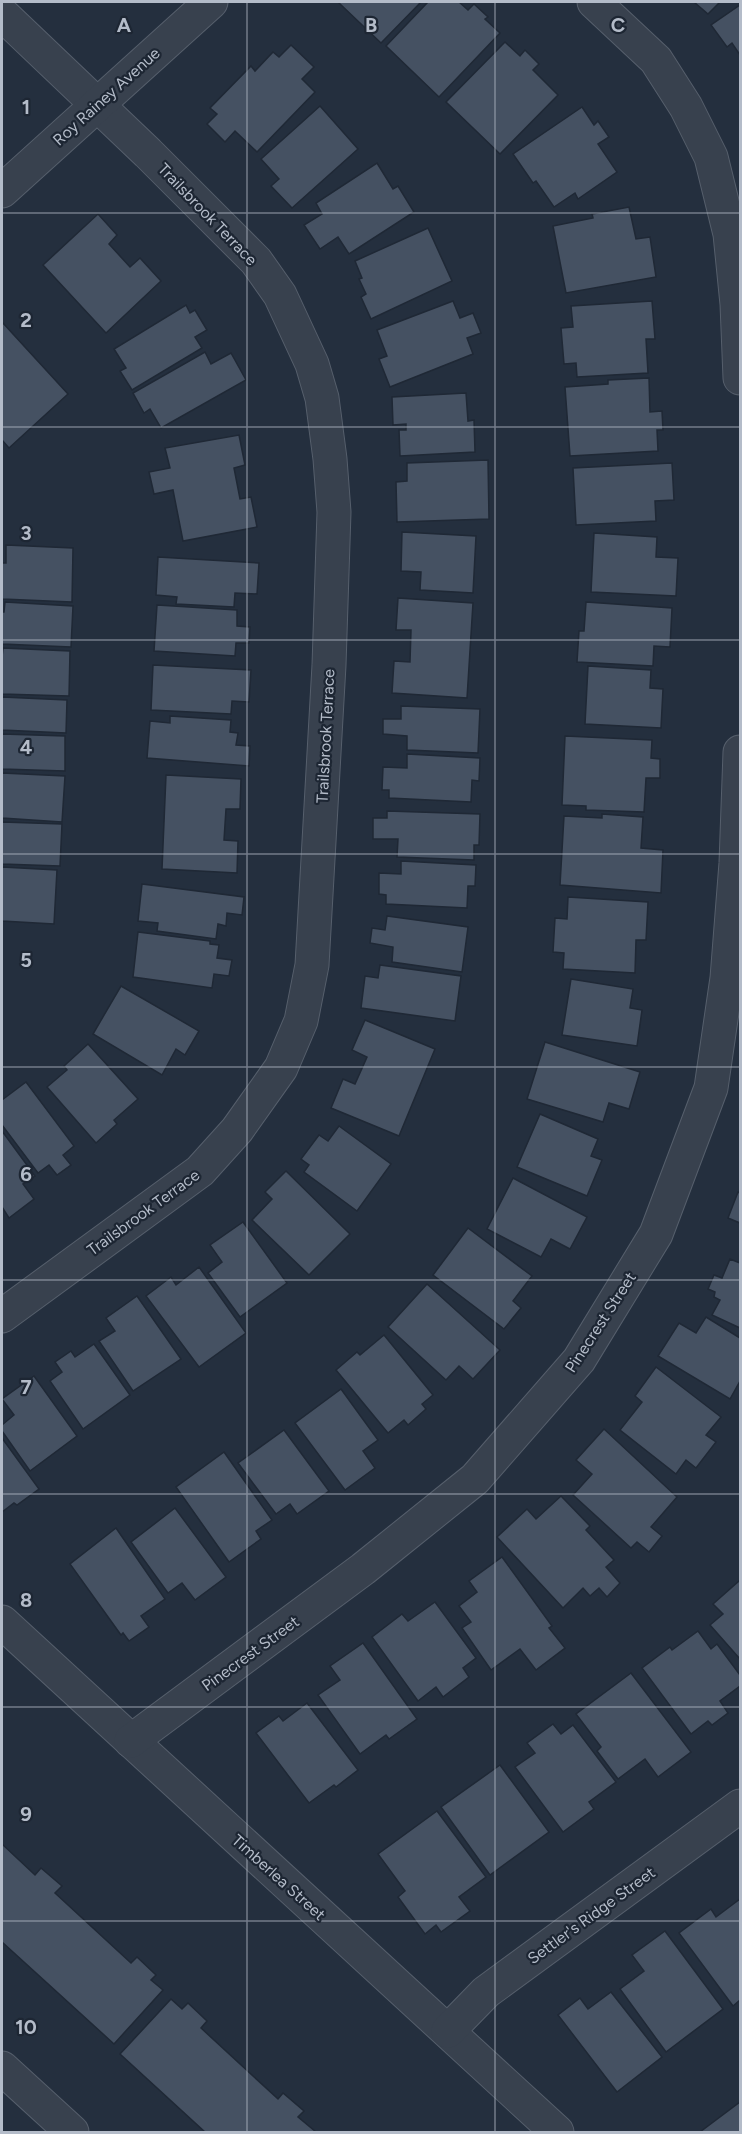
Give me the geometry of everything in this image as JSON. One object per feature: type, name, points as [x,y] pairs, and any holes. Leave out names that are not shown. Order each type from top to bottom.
[{"type":"street","name":"Roy Rainey Avenue","points":[[2,191],[211,2]]},
{"type":"street","points":[[594,2],[656,60],[686,107],[711,157],[730,234],[741,378]]},
{"type":"street","name":"Trailsbrook Terrace","points":[[2,14],[256,261],[280,294],[301,336],[322,398],[334,512],[312,965],[301,1021],[280,1068],[237,1131],[200,1171],[2,1316]]},
{"type":"street","name":"Pinecrest Street","points":[[131,1741],[363,1569],[475,1479],[579,1360],[656,1234],[711,1088],[727,978],[738,863],[741,752]]},
{"type":"street","name":"Timberlea Street","points":[[2,1622],[557,2133]]},
{"type":"street","name":"Settler's Ridge Street","points":[[448,2031],[486,1992],[741,1806]]},
{"type":"street","points":[[2,2068],[72,2133]]},
{"type":"building","points":[[340,2],[421,2],[381,43]]},
{"type":"building","points":[[428,2],[459,2],[468,10],[474,4],[488,17],[485,19],[500,33],[439,97],[386,46]]},
{"type":"building","points":[[694,2],[720,2],[708,14]]},
{"type":"building","points":[[740,5],[740,55],[732,43],[727,47],[711,25]]},
{"type":"building","points":[[505,42],[520,56],[525,50],[539,64],[533,70],[558,95],[500,154],[446,102]]},
{"type":"building","points":[[291,45],[314,67],[302,79],[315,92],[257,152],[235,131],[225,142],[207,124],[217,114],[210,108],[251,66],[255,71],[273,52],[279,57]]},
{"type":"building","points":[[320,106],[358,149],[292,208],[271,186],[279,179],[261,159]]},
{"type":"building","points":[[582,107],[594,125],[598,121],[609,137],[598,144],[617,172],[578,199],[575,193],[554,207],[536,181],[533,183],[513,154]]},
{"type":"building","points":[[377,163],[393,189],[398,186],[414,212],[349,254],[338,237],[320,249],[304,225],[322,214],[316,203]]},
{"type":"building","points":[[629,207],[636,239],[650,237],[656,277],[566,293],[553,226],[593,218],[592,214]]},
{"type":"building","points":[[98,214],[117,235],[109,244],[130,267],[140,258],[161,281],[106,333],[43,265]]},
{"type":"building","points":[[428,228],[452,281],[371,319],[361,297],[366,294],[359,279],[362,278],[355,261]]},
{"type":"building","points":[[453,301],[460,318],[473,313],[481,333],[467,338],[473,354],[390,387],[379,359],[387,356],[377,330]]},
{"type":"building","points":[[652,301],[655,339],[646,339],[648,373],[577,377],[576,363],[564,364],[561,328],[573,327],[571,306]]},
{"type":"building","points":[[186,305],[190,313],[195,310],[207,330],[195,337],[202,348],[132,390],[120,371],[126,368],[114,349]]},
{"type":"building","points":[[2,322],[68,394],[9,448],[2,440]]},
{"type":"building","points":[[205,352],[211,364],[231,353],[246,380],[161,428],[150,409],[144,413],[133,393]]},
{"type":"building","points":[[649,378],[650,412],[662,411],[663,430],[657,430],[658,451],[570,456],[565,387],[608,384],[608,380]]},
{"type":"building","points":[[466,393],[468,421],[474,420],[475,452],[400,456],[399,430],[406,430],[406,424],[393,425],[392,397]]},
{"type":"building","points":[[239,435],[245,465],[234,468],[240,499],[251,497],[257,527],[183,541],[173,490],[154,494],[149,472],[170,468],[165,448]]},
{"type":"building","points":[[488,460],[489,519],[397,522],[396,482],[407,481],[407,463]]},
{"type":"building","points":[[672,463],[674,500],[655,501],[656,521],[576,525],[573,468]]},
{"type":"building","points":[[402,532],[476,536],[473,593],[420,590],[421,572],[401,571]]},
{"type":"building","points":[[594,533],[657,537],[656,557],[678,558],[676,596],[591,592]]},
{"type":"building","points":[[6,545],[73,548],[72,602],[2,599],[2,563],[6,563]]},
{"type":"building","points":[[158,557],[259,563],[257,594],[235,593],[234,607],[176,604],[177,597],[156,595]]},
{"type":"building","points":[[398,598],[473,603],[467,698],[392,693],[394,661],[410,662],[411,630],[396,630]]},
{"type":"building","points":[[5,602],[73,606],[71,647],[2,644],[2,612],[4,612]]},
{"type":"building","points":[[586,602],[672,608],[670,647],[654,646],[653,666],[577,662],[579,631],[584,631]]},
{"type":"building","points":[[157,605],[237,610],[237,626],[250,627],[249,643],[236,643],[235,656],[154,651]]},
{"type":"building","points":[[3,648],[70,651],[69,696],[2,694]]},
{"type":"building","points":[[153,665],[251,670],[249,702],[232,701],[231,714],[151,710]]},
{"type":"building","points":[[588,666],[651,670],[650,688],[663,689],[661,728],[585,724]]},
{"type":"building","points":[[2,697],[67,700],[66,733],[2,730]]},
{"type":"building","points":[[401,706],[480,709],[478,753],[407,750],[407,736],[383,734],[383,719],[401,719]]},
{"type":"building","points":[[170,716],[231,720],[230,732],[238,733],[236,745],[250,746],[249,766],[147,758],[150,721],[170,723]]},
{"type":"building","points":[[2,734],[65,736],[65,771],[2,769]]},
{"type":"building","points":[[565,736],[652,740],[651,758],[660,759],[660,778],[646,778],[644,812],[586,810],[586,806],[562,805]]},
{"type":"building","points":[[407,754],[480,758],[479,781],[472,780],[471,802],[389,798],[389,790],[382,790],[383,767],[407,768]]},
{"type":"building","points":[[2,773],[65,776],[62,822],[2,818]]},
{"type":"building","points":[[166,775],[241,779],[240,809],[226,809],[224,840],[238,841],[237,873],[162,869]]},
{"type":"building","points":[[387,811],[480,814],[479,845],[474,845],[474,860],[397,857],[398,839],[373,839],[373,818],[387,818]]},
{"type":"building","points":[[602,814],[643,817],[641,848],[663,850],[661,893],[560,885],[564,816],[602,818]]},
{"type":"building","points":[[2,822],[62,824],[60,866],[2,864]]},
{"type":"building","points":[[401,861],[476,865],[475,886],[468,886],[467,908],[386,904],[386,895],[379,894],[379,873],[401,874]]},
{"type":"building","points":[[2,867],[57,870],[54,924],[2,921]]},
{"type":"building","points":[[142,884],[244,897],[242,915],[227,913],[226,926],[218,924],[216,939],[157,931],[158,923],[138,921]]},
{"type":"building","points":[[568,897],[648,902],[646,940],[636,940],[635,973],[563,969],[564,953],[553,952],[555,918],[567,919]]},
{"type":"building","points":[[387,916],[468,927],[462,972],[392,962],[393,947],[370,943],[372,928],[385,930]]},
{"type":"building","points":[[138,932],[210,941],[210,944],[219,945],[217,958],[232,960],[229,976],[214,974],[212,988],[133,977]]},
{"type":"building","points":[[380,965],[461,976],[455,1021],[361,1008],[365,976],[378,978]]},
{"type":"building","points":[[571,979],[633,989],[630,1008],[642,1010],[637,1046],[562,1035]]},
{"type":"building","points":[[121,986],[199,1031],[185,1055],[176,1049],[162,1075],[93,1034]]},
{"type":"building","points":[[365,1020],[435,1049],[399,1136],[331,1108],[343,1079],[355,1084],[367,1057],[352,1050]]},
{"type":"building","points":[[545,1042],[640,1072],[629,1109],[609,1103],[603,1122],[527,1099]]},
{"type":"building","points":[[88,1044],[138,1099],[114,1120],[117,1124],[96,1143],[47,1087],[67,1070],[64,1066]]},
{"type":"building","points":[[26,1082],[74,1146],[63,1155],[71,1165],[57,1175],[49,1165],[38,1173],[2,1125],[2,1100]]},
{"type":"building","points":[[540,1114],[598,1139],[591,1156],[602,1160],[587,1196],[517,1167]]},
{"type":"building","points":[[339,1126],[391,1164],[357,1211],[304,1172],[309,1165],[301,1159],[319,1135],[328,1141]]},
{"type":"building","points":[[2,1131],[35,1176],[23,1184],[34,1199],[9,1218],[2,1207]]},
{"type":"building","points":[[286,1171],[350,1234],[309,1275],[252,1220],[272,1199],[265,1192]]},
{"type":"building","points":[[513,1178],[587,1217],[570,1249],[551,1239],[541,1257],[487,1229]]},
{"type":"building","points":[[738,1192],[740,1193],[740,1223],[728,1218]]},
{"type":"building","points":[[243,1222],[287,1283],[240,1317],[208,1273],[222,1262],[210,1245]]},
{"type":"building","points":[[468,1228],[532,1276],[513,1301],[521,1308],[504,1329],[433,1275]]},
{"type":"building","points":[[730,1259],[740,1263],[740,1328],[712,1315],[720,1300],[714,1297],[715,1292],[708,1289],[714,1275],[722,1278]]},
{"type":"building","points":[[199,1267],[246,1333],[199,1367],[146,1296],[171,1277],[176,1285]]},
{"type":"building","points":[[427,1284],[500,1350],[473,1379],[459,1366],[446,1380],[388,1327]]},
{"type":"building","points":[[137,1296],[181,1359],[133,1391],[99,1341],[115,1331],[106,1318]]},
{"type":"building","points":[[706,1317],[740,1338],[740,1381],[730,1399],[658,1356],[679,1323],[696,1333]]},
{"type":"building","points":[[384,1335],[433,1395],[422,1404],[426,1409],[408,1425],[404,1420],[388,1433],[336,1370],[357,1352],[360,1355]]},
{"type":"building","points":[[94,1344],[130,1395],[83,1429],[50,1381],[62,1372],[55,1362],[71,1351],[75,1357]]},
{"type":"building","points":[[656,1367],[721,1417],[706,1435],[716,1442],[696,1468],[686,1460],[676,1474],[620,1430],[642,1402],[635,1396]]},
{"type":"building","points":[[34,1376],[77,1436],[30,1471],[2,1431],[2,1425],[14,1415],[2,1399]]},
{"type":"building","points":[[341,1389],[378,1440],[363,1451],[375,1468],[345,1490],[295,1423]]},
{"type":"building","points":[[604,1429],[677,1497],[651,1527],[662,1536],[649,1552],[637,1542],[631,1548],[573,1495],[592,1474],[576,1460]]},
{"type":"building","points":[[284,1430],[329,1491],[297,1514],[290,1504],[276,1514],[238,1463]]},
{"type":"building","points":[[2,1438],[39,1489],[17,1505],[14,1503],[2,1512]]},
{"type":"building","points":[[224,1452],[272,1520],[256,1531],[261,1539],[229,1562],[176,1487]]},
{"type":"building","points":[[561,1496],[590,1526],[586,1530],[614,1560],[606,1567],[620,1583],[607,1597],[599,1588],[590,1596],[583,1588],[563,1608],[497,1537],[527,1509],[536,1519]]},
{"type":"building","points":[[175,1508],[226,1577],[195,1600],[182,1583],[168,1593],[131,1542]]},
{"type":"building","points":[[116,1528],[165,1599],[141,1616],[149,1627],[129,1641],[123,1633],[121,1635],[70,1564]]},
{"type":"building","points":[[502,1557],[552,1626],[549,1628],[565,1648],[536,1670],[520,1649],[491,1670],[462,1628],[471,1622],[459,1606],[477,1592],[469,1581]]},
{"type":"building","points":[[739,1581],[740,1659],[710,1625],[723,1614],[713,1604]]},
{"type":"building","points":[[435,1602],[476,1658],[463,1668],[469,1677],[443,1697],[436,1687],[418,1701],[372,1637],[402,1614],[408,1621]]},
{"type":"building","points":[[698,1631],[711,1649],[717,1644],[740,1675],[740,1686],[720,1701],[728,1713],[712,1725],[708,1721],[691,1734],[642,1668],[670,1647],[672,1650]]},
{"type":"building","points":[[363,1643],[417,1719],[389,1739],[386,1735],[360,1754],[318,1695],[340,1680],[330,1666]]},
{"type":"building","points":[[631,1673],[691,1752],[658,1777],[645,1759],[618,1779],[597,1751],[601,1747],[576,1714]]},
{"type":"building","points":[[307,1703],[358,1770],[336,1787],[334,1785],[309,1803],[256,1733],[279,1716],[283,1721]]},
{"type":"building","points":[[553,1724],[561,1734],[573,1725],[616,1782],[589,1802],[594,1809],[563,1832],[515,1767],[535,1753],[527,1743]]},
{"type":"building","points":[[500,1765],[549,1832],[490,1875],[441,1807]]},
{"type":"building","points":[[437,1811],[486,1877],[459,1897],[470,1911],[441,1932],[436,1925],[425,1934],[398,1897],[405,1891],[378,1854]]},
{"type":"building","points":[[2,1844],[35,1875],[41,1868],[62,1886],[55,1893],[131,1963],[137,1957],[156,1975],[151,1980],[163,1990],[114,2044],[2,1942]]},
{"type":"building","points":[[740,1899],[740,2000],[733,2006],[679,1933],[711,1909],[716,1917]]},
{"type":"building","points":[[665,1931],[723,2009],[666,2052],[620,1989],[644,1971],[632,1955]]},
{"type":"building","points":[[611,1992],[662,2057],[617,2092],[558,2015],[580,1998],[588,2009]]},
{"type":"building","points":[[171,1999],[182,2009],[188,2003],[207,2021],[201,2028],[278,2099],[283,2093],[304,2111],[298,2117],[316,2132],[205,2132],[120,2054]]},
{"type":"building","points":[[740,2102],[740,2132],[700,2132]]}]
